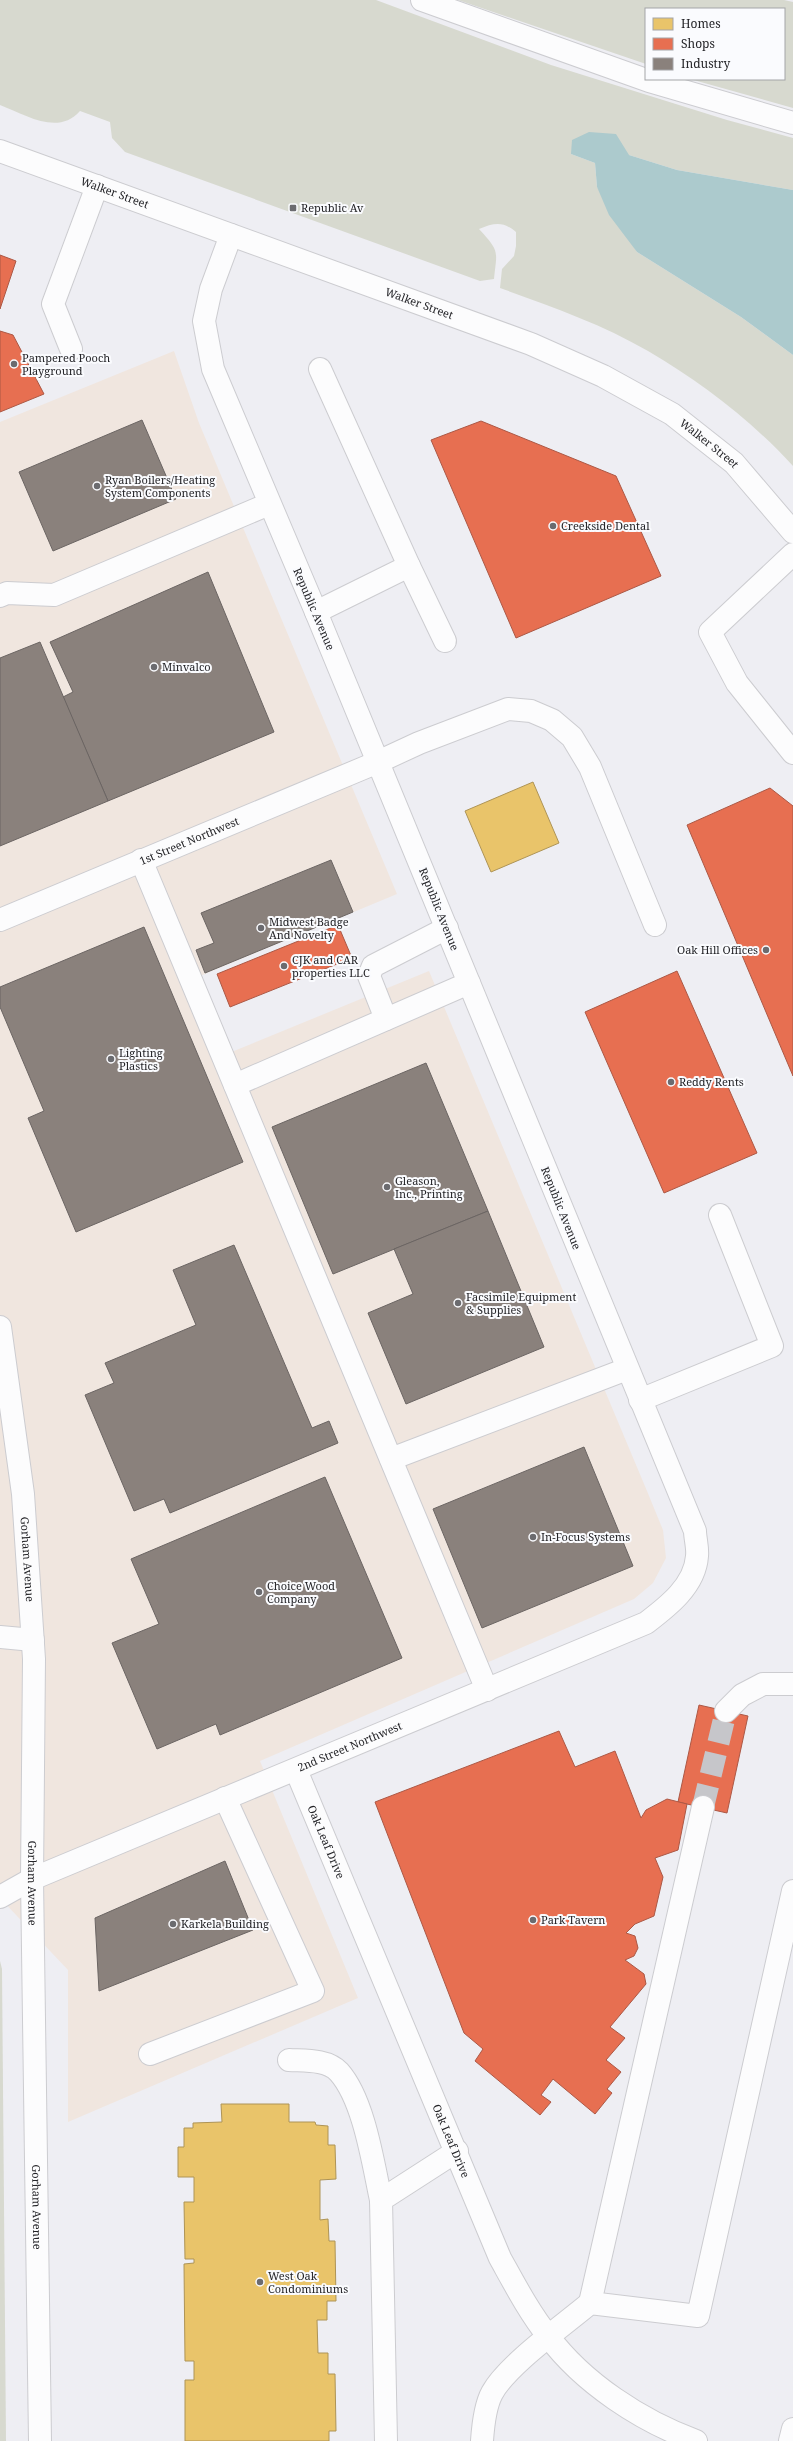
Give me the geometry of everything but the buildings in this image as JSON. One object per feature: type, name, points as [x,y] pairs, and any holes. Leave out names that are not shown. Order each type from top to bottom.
[{"type":"main road","points":[[422,0],[645,79]]},
{"type":"main road","points":[[648,80],[793,123]]},
{"type":"main road","name":"Walker Street","points":[[0,151],[531,344],[603,376],[672,414],[734,463],[793,532]]},
{"type":"main road","points":[[71,349],[53,304],[97,186]]},
{"type":"main road","name":"Republic Avenue","points":[[231,235],[210,289],[204,321],[213,368],[447,928],[694,1531],[697,1556],[688,1581]]},
{"type":"main road","points":[[320,369],[409,566],[445,641]]},
{"type":"main road","points":[[0,596],[7,593],[54,595],[269,504]]},
{"type":"main road","points":[[793,554],[710,632],[737,683],[793,753]]},
{"type":"main road","points":[[316,612],[409,566]]},
{"type":"main road","name":"1st Street Northwest","points":[[0,920],[378,762],[419,743],[508,709],[531,711],[552,720],[572,737],[590,767],[655,925]]},
{"type":"main road","points":[[141,860],[487,1690]]},
{"type":"main road","points":[[386,1019],[369,976],[373,966],[447,928]]},
{"type":"main road","points":[[235,1085],[469,983]]},
{"type":"main road","points":[[640,1400],[772,1346],[720,1215]]},
{"type":"main road","name":"Gorham Avenue","points":[[0,1327],[23,1494],[33,1640],[32,1879],[40,2441]]},
{"type":"main road","points":[[392,1459],[627,1369]]},
{"type":"main road","name":"2nd Street Northwest","points":[[0,1897],[32,1879],[646,1623],[672,1603],[688,1581]]},
{"type":"main road","points":[[0,1637],[33,1640]]},
{"type":"main road","points":[[726,1711],[742,1695],[764,1684],[793,1684]]},
{"type":"main road","name":"Oak Leaf Drive","points":[[296,1770],[457,2151],[500,2258],[528,2310],[549,2338],[568,2359],[598,2386],[632,2410],[680,2436],[696,2441]]},
{"type":"main road","points":[[150,2054],[313,1991],[225,1798]]},
{"type":"main road","points":[[482,2441],[482,2428],[492,2393],[507,2373],[590,2303],[703,1808]]},
{"type":"main road","points":[[590,2303],[698,2316],[793,1891]]},
{"type":"main road","points":[[289,2060],[319,2062],[338,2071],[364,2122],[381,2200],[386,2441]]},
{"type":"main road","points":[[381,2200],[457,2151]]},
{"type":"main road","points":[[790,2441],[793,2429]]},
{"type":"shaded area","points":[[0,0],[376,0],[551,65],[727,120],[793,138],[793,190],[677,170],[629,155],[571,154],[595,163],[597,187],[637,252],[741,317],[793,355],[793,466],[760,433],[725,403],[668,363],[612,332],[557,309],[500,288],[502,269],[514,256],[516,246],[516,232],[507,226],[494,224],[479,229],[491,242],[496,252],[494,279],[480,281],[125,152],[112,138],[110,122],[80,111],[71,118],[62,122],[52,123],[31,118],[0,105]]},
{"type":"shaded area","points":[[458,0],[784,0],[793,2],[793,108],[694,80],[785,80],[785,8],[645,8],[645,64]]},
{"type":"shaded area","points":[[174,351],[199,423],[397,894],[181,984],[212,1060],[429,971],[663,1530],[666,1558],[653,1583],[634,1599],[260,1761],[358,1998],[68,2122],[68,1970],[0,1898],[0,422]]},
{"type":"shaded area","points":[[0,1961],[2,1969],[6,2441],[0,2441]]},
{"type":"water","points":[[589,132],[616,134],[629,155],[677,170],[793,190],[793,355],[741,317],[637,252],[609,215],[597,187],[595,163],[571,154],[572,140]]},
{"type":"tunnel","points":[[703,1807],[726,1711]]},
{"type":"place","name":"Republic Av","points":[[293,208]]},
{"type":"place","name":"Pampered Pooch Playground","points":[[14,364]]},
{"type":"place","name":"Ryan Boilers/Heating System Components","points":[[97,486]]},
{"type":"place","name":"Creekside Dental","points":[[553,526]]},
{"type":"place","name":"Minvalco","points":[[154,667]]},
{"type":"place","name":"Midwest Badge And Novelty","points":[[261,928]]},
{"type":"place","name":"Oak Hill Offices","points":[[766,950]]},
{"type":"place","name":"CJK and CAR properties LLC","points":[[284,966]]},
{"type":"place","name":"Lighting Plastics","points":[[111,1059]]},
{"type":"place","name":"Reddy Rents","points":[[671,1082]]},
{"type":"place","name":"Gleason, Inc., Printing","points":[[387,1187]]},
{"type":"place","name":"Facsimile Equipment & Supplies","points":[[458,1303]]},
{"type":"place","name":"In-Focus Systems","points":[[533,1537]]},
{"type":"place","name":"Choice Wood Company","points":[[259,1592]]},
{"type":"place","name":"Park Tavern","points":[[533,1920]]},
{"type":"place","name":"Karkela Building","points":[[173,1924]]},
{"type":"place","name":"West Oak Condominiums","points":[[260,2282]]}]
